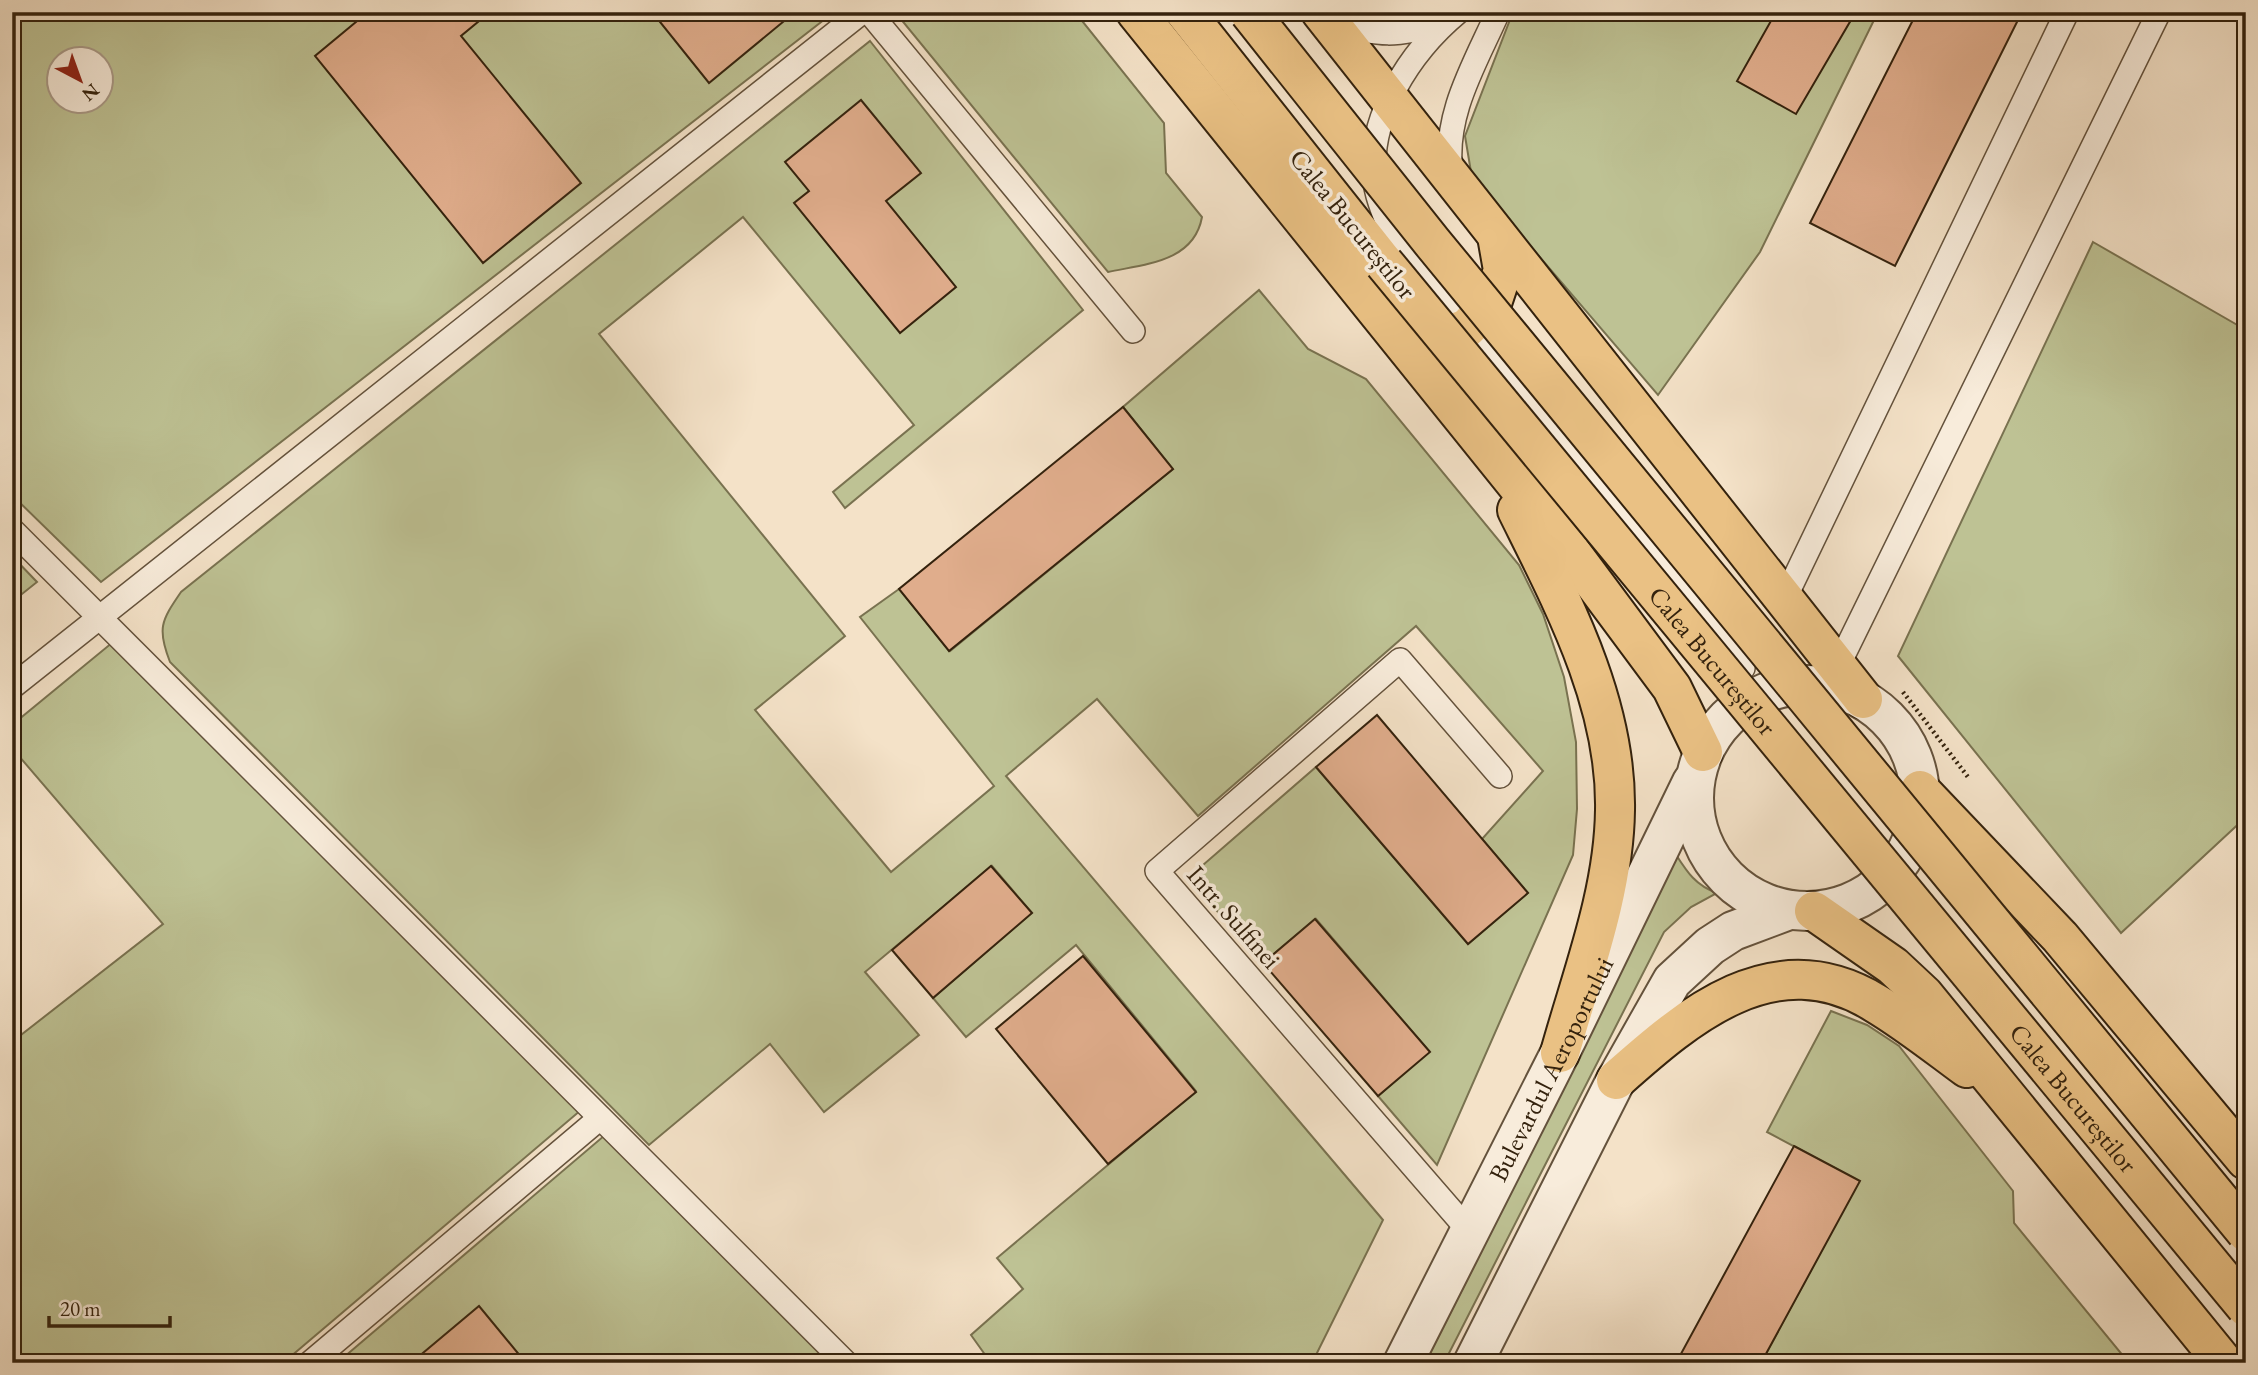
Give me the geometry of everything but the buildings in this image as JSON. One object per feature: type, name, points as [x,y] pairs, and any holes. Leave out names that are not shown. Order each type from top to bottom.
[{"type":"highway","points":[[1136,12],[1487,448],[1653,660],[1686,712],[1700,763]]},
{"type":"highway","name":"Calea Bucureștilor","points":[[1185,12],[1384,263],[2246,1307]]},
{"type":"highway","name":"Calea Bucureștilor","points":[[1248,12],[1432,242],[2246,1233]]},
{"type":"highway","points":[[1325,17],[1863,699]]},
{"type":"highway","points":[[1387,327],[1413,338],[1441,338],[1467,328],[1492,303],[1503,270],[1497,236]]},
{"type":"highway","points":[[1487,448],[1577,638],[1592,678],[1611,756],[1616,809],[1605,893],[1560,1053]]},
{"type":"highway","points":[[1920,790],[2060,937],[2246,1160]]},
{"type":"highway","points":[[1801,910],[1893,966],[1924,995],[2224,1363]]},
{"type":"highway","points":[[1616,1080],[1667,1036],[1713,1002],[1744,990],[1783,981],[1826,982],[1873,1001],[2007,1098]]},
{"type":"street","points":[[1473,1363],[1616,1080],[1661,999],[1689,963],[1733,932],[1801,910],[1857,900],[1890,875],[1912,841],[1920,790],[1917,770],[1899,732],[1863,699],[1825,686],[1800,685],[1764,694],[1724,721],[1700,763],[1695,819],[1704,846],[1720,870],[1738,888],[1760,901],[1801,910]]},
{"type":"street","name":"Bulevardul Aeroportului","points":[[1403,1363],[1560,1053],[1700,763]]},
{"type":"lane","points":[[12,687],[862,12]]},
{"type":"lane","points":[[869,12],[1133,331]]},
{"type":"lane","points":[[1451,176],[1449,155],[1455,110],[1498,12]]},
{"type":"lane","points":[[1784,600],[2067,12]]},
{"type":"lane","points":[[1838,668],[2159,12]]},
{"type":"lane","points":[[1325,17],[1376,35],[1397,35],[1452,17]]},
{"type":"lane","points":[[1452,17],[1418,53],[1390,99],[1379,135],[1376,168],[1381,209],[1395,238],[1764,694]]},
{"type":"lane","points":[[12,530],[846,1363]]},
{"type":"lane","name":"Intr. Sulfinei","points":[[1470,1232],[1157,871],[1400,660],[1500,776]]},
{"type":"lane","points":[[310,1363],[600,1118]]},
{"type":"green space","points":[[12,12],[834,12],[101,582],[12,495]]},
{"type":"green space","points":[[895,12],[1075,12],[1164,123],[1166,173],[1202,217],[1197,232],[1189,243],[1166,258],[1108,272]]},
{"type":"green space","points":[[1513,12],[1878,12],[1760,252],[1658,395],[1472,178],[1465,136]]},
{"type":"green space","points":[[870,41],[1083,310],[845,508],[833,492],[914,425],[743,217],[599,334],[845,636],[755,710],[891,872],[994,786],[860,617],[899,589],[950,651],[1173,469],[1123,407],[1259,290],[1308,349],[1366,379],[1519,565],[1543,614],[1564,677],[1576,742],[1577,809],[1573,855],[1437,1165],[1378,1096],[1429,1051],[1316,919],[1263,963],[1188,878],[1316,767],[1468,944],[1528,893],[1482,839],[1543,771],[1416,626],[1198,816],[1097,699],[1006,776],[1383,1220],[1312,1363],[991,1363],[971,1335],[1023,1289],[997,1258],[1196,1091],[1076,945],[966,1037],[933,998],[1032,913],[992,866],[865,972],[919,1035],[824,1112],[770,1044],[649,1145],[170,662],[166,651],[163,625],[181,592]]},
{"type":"green space","points":[[2093,242],[2246,330],[2246,817],[2121,933],[1898,656]]},
{"type":"green space","points":[[12,556],[37,582],[12,602]]},
{"type":"green space","points":[[113,642],[581,1110],[283,1363],[12,1363],[12,1042],[163,924],[12,748],[12,725]]},
{"type":"green space","points":[[1673,850],[1696,881],[1717,893],[1691,907],[1664,932],[1444,1363],[1425,1363],[1568,1080]]},
{"type":"green space","points":[[1831,1011],[1867,1025],[1899,1046],[2013,1191],[2014,1223],[2129,1363],[1761,1363],[1859,1181],[1767,1132]]},
{"type":"green space","points":[[605,1135],[830,1363],[337,1363]]}]
